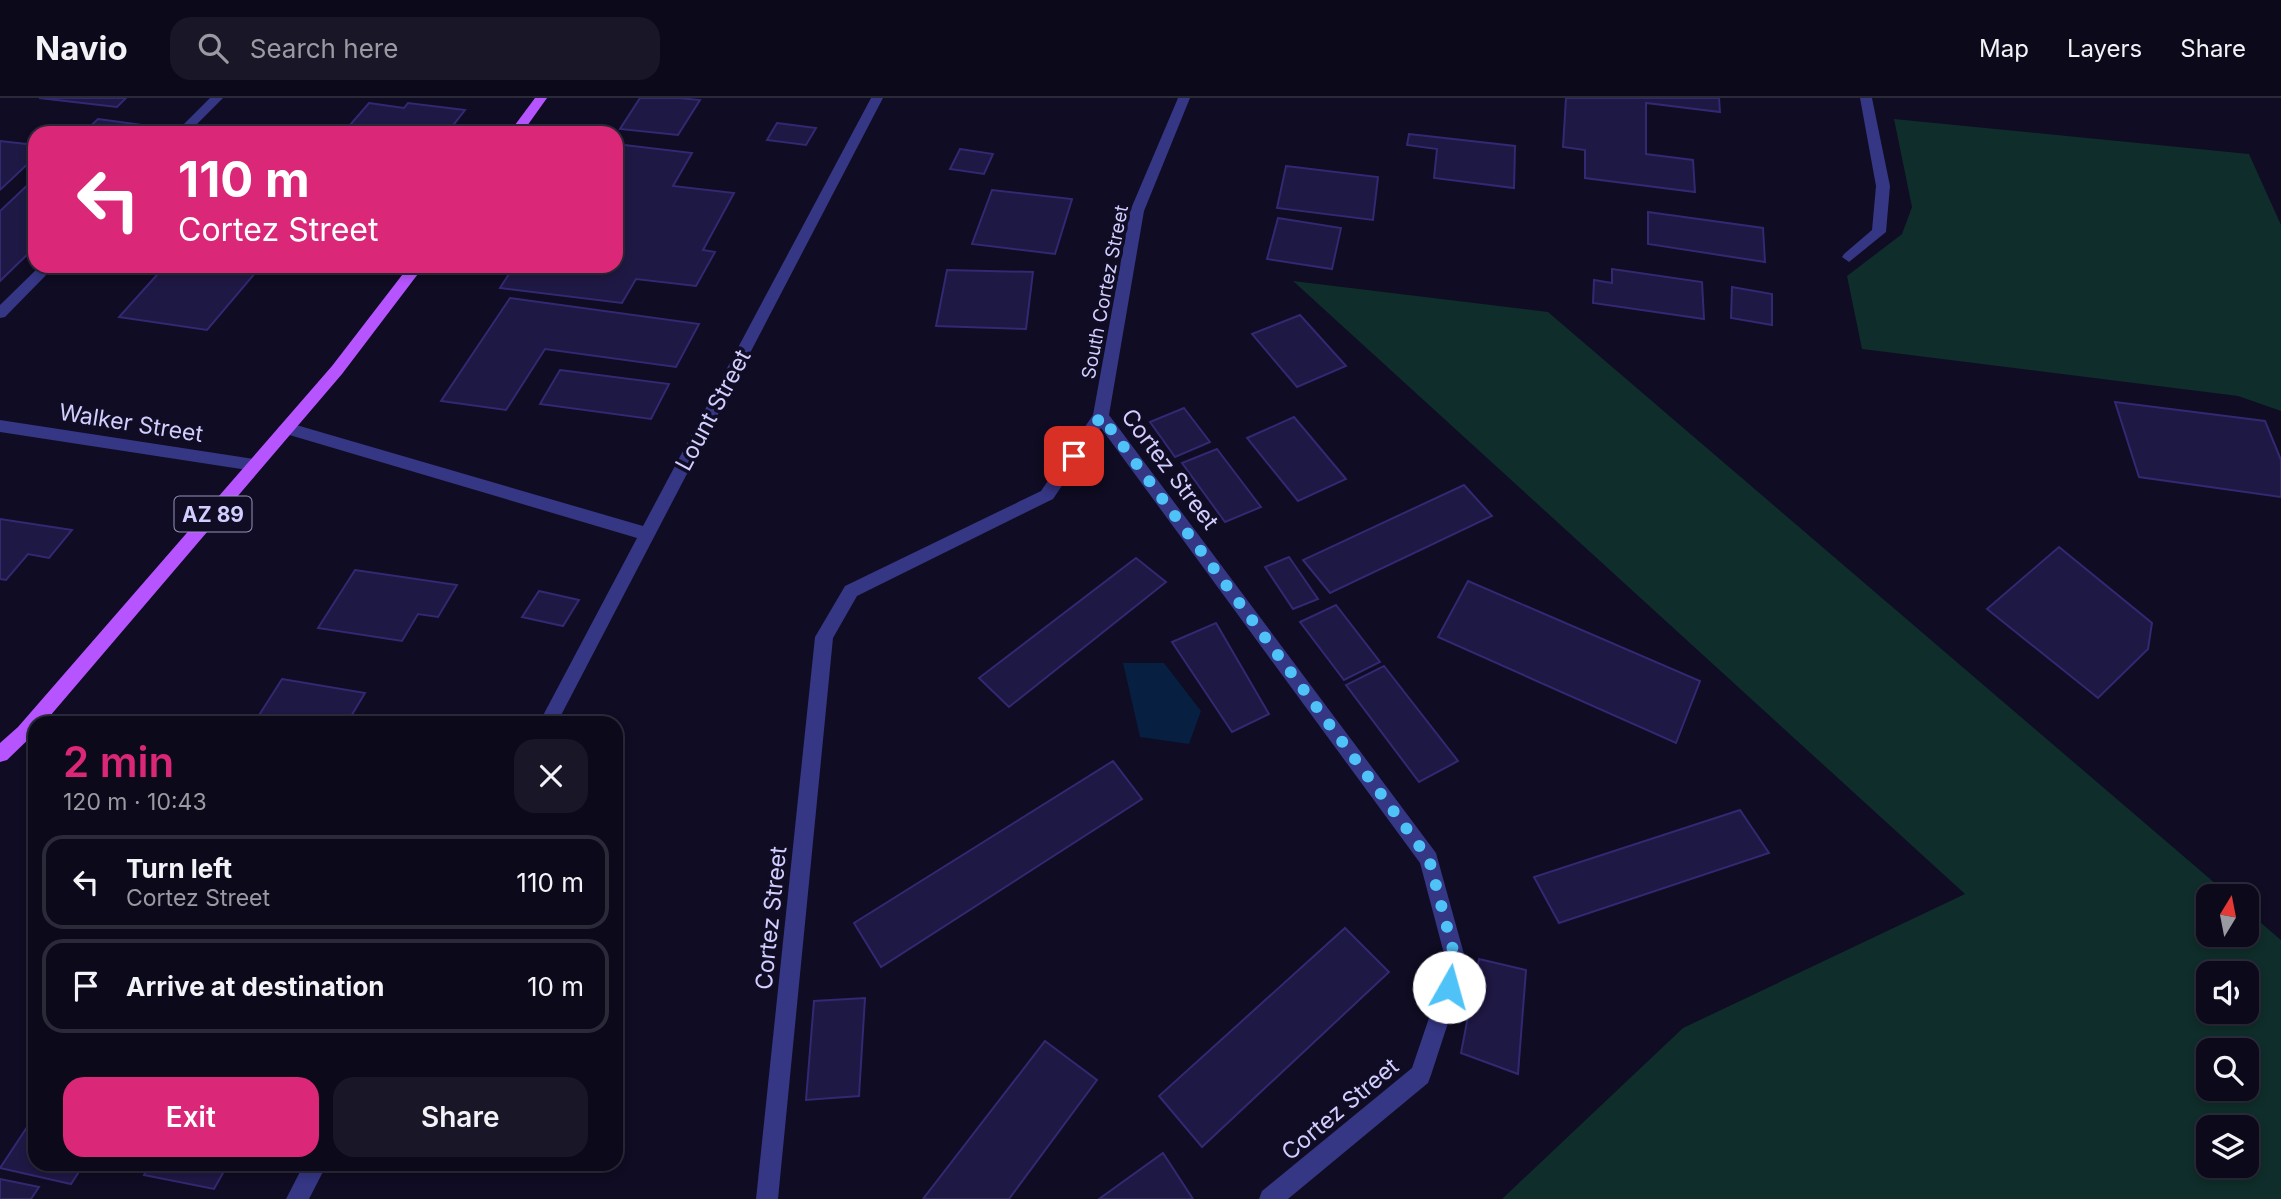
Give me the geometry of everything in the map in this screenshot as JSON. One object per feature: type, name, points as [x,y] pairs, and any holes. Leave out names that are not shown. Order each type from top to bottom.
[{"type":"main road","points":[[520,126],[541,98]]},
{"type":"main road","name":"AZ 89","points":[[39,716],[337,370],[412,273]]},
{"type":"main road","name":"AZ 89","points":[[0,754],[28,728]]},
{"type":"street","points":[[188,126],[217,98]]},
{"type":"street","name":"Lount Street","points":[[552,716],[877,98]]},
{"type":"street","name":"South Cortez Street","points":[[1101,416],[1137,211],[1184,98]]},
{"type":"street","points":[[1849,257],[1879,232],[1883,186],[1866,98]]},
{"type":"street","points":[[0,313],[41,273]]},
{"type":"street","name":"Cortez Street","points":[[767,1199],[824,637],[851,591],[1047,495],[1101,416],[1429,859],[1457,965],[1420,1075],[1270,1199]]},
{"type":"street","name":"Walker Street","points":[[0,426],[254,465]]},
{"type":"street","points":[[286,428],[647,534]]},
{"type":"street","points":[[297,1199],[312,1171]]},
{"type":"green space","points":[[1894,119],[2249,154],[2281,225],[2281,411],[2238,396],[1862,349],[1847,276],[1902,234],[1912,207]]},
{"type":"green space","points":[[1293,281],[1548,312],[2216,884],[2196,884],[2196,947],[2259,947],[2259,921],[2281,940],[2281,1199],[1502,1199],[1683,1028],[1965,894]]},
{"type":"water","points":[[1123,663],[1164,663],[1201,711],[1189,744],[1140,737]]},
{"type":"building","points":[[39,98],[126,98],[117,107]]},
{"type":"building","points":[[640,98],[700,100],[678,135],[623,129],[622,126]]},
{"type":"building","points":[[1566,98],[1719,98],[1720,112],[1646,103],[1646,154],[1693,160],[1695,192],[1585,178],[1585,150],[1563,147]]},
{"type":"building","points":[[369,103],[404,108],[408,103],[465,110],[452,126],[349,126]]},
{"type":"building","points":[[98,119],[150,126],[90,126]]},
{"type":"building","points":[[777,123],[816,128],[806,145],[767,140]]},
{"type":"building","points":[[1409,134],[1515,146],[1514,188],[1434,178],[1437,149],[1407,145]]},
{"type":"building","points":[[0,141],[28,144],[28,164],[0,190]]},
{"type":"building","points":[[623,145],[692,153],[673,186],[734,193],[703,250],[715,252],[696,286],[636,279],[622,303],[500,288],[510,273],[623,273]]},
{"type":"building","points":[[960,149],[993,154],[984,174],[950,169]]},
{"type":"building","points":[[1286,166],[1378,177],[1373,220],[1277,208]]},
{"type":"building","points":[[28,185],[28,254],[0,281],[0,211]]},
{"type":"building","points":[[992,190],[1072,199],[1055,254],[972,244]]},
{"type":"building","points":[[1648,212],[1763,228],[1765,262],[1648,244]]},
{"type":"building","points":[[1278,218],[1341,228],[1332,269],[1267,259]]},
{"type":"building","points":[[1612,269],[1702,282],[1704,319],[1593,303],[1594,280],[1612,283]]},
{"type":"building","points":[[947,270],[1033,272],[1026,329],[936,326]]},
{"type":"building","points":[[159,273],[255,273],[207,330],[119,317]]},
{"type":"building","points":[[1732,287],[1772,294],[1772,325],[1731,318]]},
{"type":"building","points":[[510,298],[699,324],[676,367],[545,349],[506,410],[441,401]]},
{"type":"building","points":[[1300,315],[1346,366],[1297,387],[1252,334]]},
{"type":"building","points":[[560,370],[669,384],[651,419],[540,404]]},
{"type":"building","points":[[2115,402],[2265,421],[2281,460],[2281,497],[2139,477]]},
{"type":"building","points":[[1184,408],[1210,442],[1175,457],[1150,422]]},
{"type":"building","points":[[1294,417],[1346,479],[1298,501],[1247,438]]},
{"type":"building","points":[[1217,449],[1261,507],[1225,522],[1182,463]]},
{"type":"building","points":[[1464,485],[1492,516],[1330,593],[1303,560]]},
{"type":"building","points":[[0,519],[72,530],[49,558],[28,554],[6,580],[0,579]]},
{"type":"building","points":[[2059,547],[2152,623],[2148,649],[2098,698],[1987,609]]},
{"type":"building","points":[[1289,557],[1318,599],[1293,609],[1265,567]]},
{"type":"building","points":[[1136,558],[1166,582],[1009,707],[979,678]]},
{"type":"building","points":[[355,570],[457,585],[438,617],[418,614],[402,641],[318,628]]},
{"type":"building","points":[[1468,581],[1700,681],[1676,743],[1438,637]]},
{"type":"building","points":[[539,591],[579,600],[563,626],[522,617]]},
{"type":"building","points":[[1336,605],[1380,662],[1344,680],[1300,622]]},
{"type":"building","points":[[1216,623],[1269,714],[1232,732],[1172,642]]},
{"type":"building","points":[[1384,666],[1458,761],[1419,782],[1346,685]]},
{"type":"building","points":[[282,679],[365,693],[351,716],[258,716]]},
{"type":"building","points":[[1113,761],[1142,799],[881,967],[854,923]]},
{"type":"building","points":[[1740,810],[1769,853],[1559,923],[1534,877]]},
{"type":"building","points":[[1345,928],[1389,972],[1202,1147],[1159,1096]]},
{"type":"building","points":[[1479,959],[1526,970],[1518,1074],[1461,1053]]},
{"type":"building","points":[[865,998],[859,1096],[806,1100],[814,1001]]},
{"type":"building","points":[[1045,1041],[1097,1080],[1009,1199],[923,1199]]},
{"type":"building","points":[[28,1126],[28,1171],[79,1171],[71,1184],[0,1168]]},
{"type":"building","points":[[1163,1153],[1193,1199],[1099,1199]]},
{"type":"building","points":[[146,1171],[224,1171],[214,1189],[144,1175]]},
{"type":"building","points":[[0,1179],[39,1187],[31,1199],[0,1199]]},
{"type":"route","points":[[1074,456],[1101,416],[1429,859],[1457,965],[1449,987]]}]
